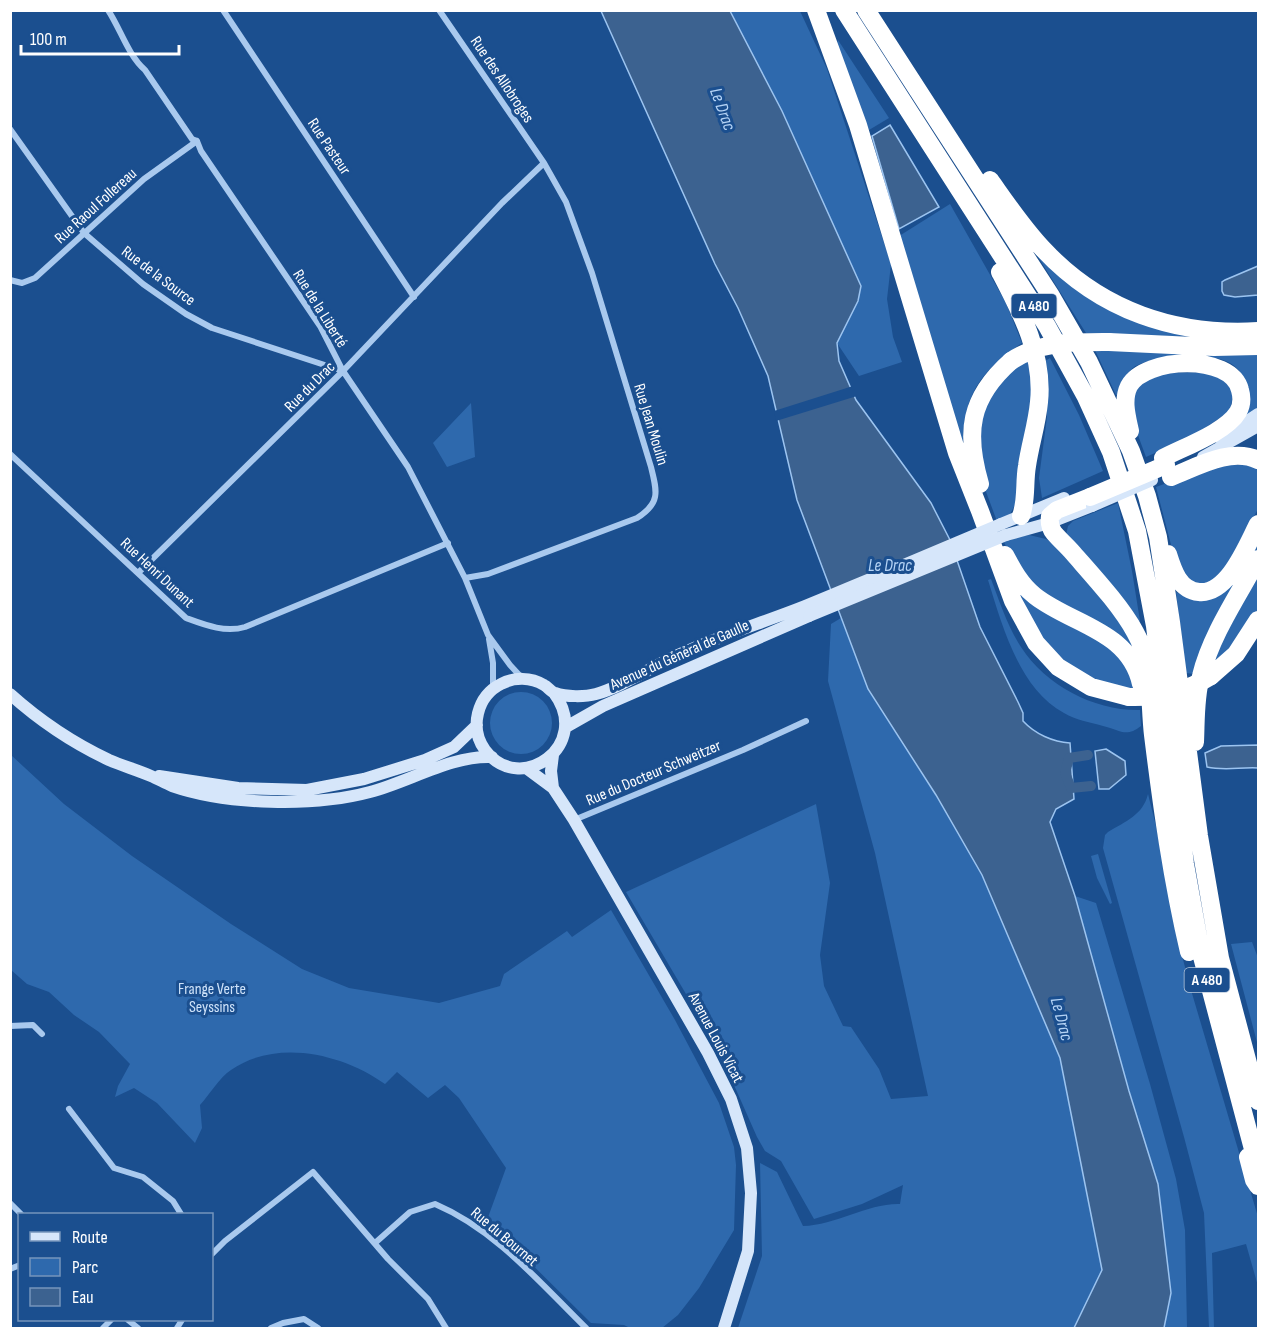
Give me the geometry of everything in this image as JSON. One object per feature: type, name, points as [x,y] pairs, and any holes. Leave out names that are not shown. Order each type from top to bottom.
[{"type":"highway","points":[[816,10],[858,125],[957,453],[1012,601],[1036,642],[1058,667],[1090,687],[1129,697],[1156,697],[1189,688],[1211,676],[1236,654],[1258,620]]},
{"type":"highway","name":"A 480","points":[[844,10],[1047,326],[1086,397],[1111,452],[1137,531],[1175,731]]},
{"type":"highway","name":"A 480","points":[[866,10],[1051,296],[1089,362],[1131,451],[1158,537],[1171,622],[1175,731]]},
{"type":"highway","points":[[935,116],[957,134],[1017,218],[1044,250],[1090,289],[1134,313],[1162,323],[1202,331],[1230,333],[1258,331]]},
{"type":"highway","points":[[944,167],[1012,296],[1031,338],[1036,357],[1040,386],[1039,404],[1026,469],[1021,516]]},
{"type":"highway","points":[[1175,731],[1122,648],[1106,634],[1050,606],[1019,580],[1001,546],[975,469],[971,437],[974,419],[983,393],[998,373],[1011,361],[1026,352],[1045,345],[1109,342],[1214,347],[1258,346]]},
{"type":"highway","points":[[1131,451],[1131,437],[1125,405],[1129,386],[1139,374],[1151,368],[1196,364],[1219,368],[1231,374],[1241,393],[1240,407],[1234,416],[1167,468]]},
{"type":"highway","points":[[1133,489],[1232,431]]},
{"type":"highway","points":[[1258,460],[1244,455],[1167,468],[1057,510],[1050,516],[1049,523],[1135,632],[1142,649],[1148,676],[1175,731],[1174,879],[1192,961],[1254,1180],[1258,1186]]},
{"type":"highway","points":[[1158,537],[1166,546],[1178,580],[1188,589],[1206,592],[1217,587],[1230,575],[1258,524]]},
{"type":"highway","points":[[1176,788],[1175,731],[1198,688],[1208,655],[1258,559]]},
{"type":"highway","name":"A 480","points":[[1176,788],[1208,897],[1220,958],[1258,1101]]},
{"type":"highway","name":"A 480","points":[[1176,788],[1185,864],[1201,953],[1258,1168]]},
{"type":"main road","points":[[1232,431],[1258,414]]},
{"type":"main road","points":[[1167,468],[1210,454],[1258,426]]},
{"type":"main road","points":[[554,693],[578,695],[599,693],[697,647],[807,611],[1004,529],[1021,516],[1090,497],[1133,489]]},
{"type":"main road","points":[[1004,529],[1049,523]]},
{"type":"main road","name":"Avenue du Général de Gaulle","points":[[566,727],[603,706],[807,611]]},
{"type":"main road","points":[[523,679],[540,682],[554,693],[564,709],[566,727],[562,742],[553,755],[540,764],[526,768],[511,767],[492,757],[481,742],[477,717],[482,701],[493,689],[507,681],[523,679]]},
{"type":"main road","points":[[10,694],[43,721],[78,744],[110,760],[171,786],[233,798],[309,802],[340,799],[370,793],[465,759],[492,757]]},
{"type":"main road","points":[[152,776],[218,786],[307,790],[364,779],[425,760],[454,747],[477,725]]},
{"type":"main road","points":[[553,755],[551,771],[553,788]]},
{"type":"main road","points":[[526,768],[553,788]]},
{"type":"main road","name":"Avenue Louis Vicat","points":[[553,788],[574,820],[708,1053],[731,1099],[747,1148],[751,1193],[748,1251],[724,1329]]},
{"type":"street","name":"Rue de la Liberté","points":[[108,10],[135,61],[145,70],[192,139],[197,141],[201,151],[320,326],[343,371],[409,469],[465,578],[488,635],[493,663],[493,689]]},
{"type":"street","name":"Rue Pasteur","points":[[223,10],[414,297]]},
{"type":"street","name":"Rue des Allobroges","points":[[440,10],[544,163]]},
{"type":"street","name":"Rue de la Source","points":[[10,129],[84,233],[143,284],[186,314],[212,328],[343,371]]},
{"type":"street","name":"Rue Raoul Follereau","points":[[10,280],[22,283],[35,278],[144,178],[197,141]]},
{"type":"street","name":"Rue du Drac","points":[[139,573],[343,371],[502,202],[544,163]]},
{"type":"street","name":"Rue Jean Moulin","points":[[465,578],[488,574],[637,518],[654,502],[657,492],[592,273],[566,202],[544,163]]},
{"type":"street","name":"Rue Henri Dunant","points":[[10,454],[186,618],[207,626],[238,629],[448,543]]},
{"type":"street","name":"Rue de la Liberté","points":[[488,635],[523,679]]},
{"type":"street","name":"Rue du Docteur Schweitzer","points":[[574,820],[743,750],[806,721]]},
{"type":"street","points":[[10,1026],[33,1025],[42,1034]]},
{"type":"street","points":[[69,1109],[114,1168],[143,1177],[173,1201],[180,1213]]},
{"type":"street","points":[[213,1253],[225,1241],[314,1172],[375,1243],[428,1299],[446,1329]]},
{"type":"street","name":"Rue du Bournet","points":[[375,1243],[410,1212],[435,1204],[459,1214],[481,1229],[586,1329]]},
{"type":"street","points":[[271,1329],[283,1323],[304,1319],[318,1329]]},
{"type":"green space","points":[[730,11],[800,11],[827,69],[891,264],[887,299],[893,337],[902,362],[859,376],[837,343],[861,286],[782,111]]},
{"type":"green space","points":[[838,40],[889,118],[869,130],[836,47]]},
{"type":"green space","points":[[950,204],[1006,303],[1022,343],[995,364],[977,386],[966,412],[963,446],[896,238]]},
{"type":"green space","points":[[1033,249],[1091,295],[1221,338],[1086,333]]},
{"type":"green space","points":[[1094,348],[1258,348],[1258,409],[1229,428],[1246,385],[1244,378],[1233,365],[1210,357],[1182,356],[1143,363],[1128,373],[1116,395]]},
{"type":"green space","points":[[1030,357],[1033,391],[1018,471],[1015,505],[1010,514],[998,524],[985,489],[978,448],[983,405],[996,383]]},
{"type":"green space","points":[[1050,358],[1079,415],[1103,471],[1042,498],[1039,478],[1047,417],[1045,361]]},
{"type":"green space","points":[[1214,372],[1234,390],[1230,411],[1193,436],[1146,457],[1132,419],[1131,408],[1136,388],[1158,373]]},
{"type":"green space","points":[[471,403],[475,457],[447,467],[433,443]]},
{"type":"green space","points":[[1215,465],[1258,465],[1258,509],[1228,565],[1216,582],[1194,584],[1176,564],[1156,487]]},
{"type":"green space","points":[[1118,503],[1140,621],[1137,622],[1066,535],[1068,526],[1073,521]]},
{"type":"green space","points":[[1029,535],[1046,539],[1061,549],[1124,628],[1133,647],[1045,597],[1012,560],[1004,542]]},
{"type":"green space","points":[[1258,536],[1258,550],[1194,674],[1186,673],[1176,592],[1194,599]]},
{"type":"green space","points":[[1258,574],[1258,612],[1247,632],[1207,673],[1212,659]]},
{"type":"green space","points":[[991,579],[1016,639],[1031,661],[1073,694],[1106,706],[1140,710],[1141,726],[1131,732],[1119,731],[1073,717],[1048,702],[1035,688],[1014,654],[993,598],[988,580]]},
{"type":"green space","points":[[1017,587],[1085,630],[1121,657],[1137,692],[1125,691],[1070,670],[1033,630]]},
{"type":"green space","points":[[841,618],[868,689],[936,795],[982,875],[1060,1058],[1102,1270],[1074,1328],[738,1328],[762,1256],[760,1163],[777,1172],[803,1226],[828,1222],[876,1207],[900,1204],[903,1185],[862,1204],[814,1219],[781,1161],[765,1151],[696,1011],[626,892],[816,804],[830,883],[820,955],[824,986],[843,1026],[851,1027],[879,1069],[891,1099],[928,1096],[875,853],[828,681],[831,624]]},
{"type":"green space","points":[[521,692],[533,694],[543,701],[550,711],[552,723],[550,735],[543,745],[533,752],[521,754],[509,752],[499,745],[492,735],[490,723],[492,711],[499,701],[509,694]]},
{"type":"green space","name":"Frange Verte Seyssins","points":[[11,755],[64,804],[132,856],[231,924],[302,969],[349,988],[439,1003],[500,986],[504,974],[567,931],[572,937],[611,910],[675,1020],[719,1103],[734,1147],[736,1165],[734,1230],[699,1288],[678,1315],[662,1328],[630,1328],[624,1325],[591,1323],[487,1220],[506,1168],[459,1098],[445,1085],[428,1098],[397,1072],[385,1084],[368,1073],[330,1058],[289,1052],[269,1054],[249,1060],[231,1070],[219,1082],[200,1105],[202,1128],[195,1143],[157,1103],[134,1088],[115,1097],[118,1086],[130,1064],[99,1032],[74,1015],[49,992],[27,984],[11,970]]},
{"type":"green space","points":[[1148,794],[1175,929],[1258,1217],[1258,1286],[1246,1244],[1212,1253],[1214,1328],[1209,1328],[1204,1213],[1103,848],[1105,835],[1138,812]]},
{"type":"green space","points":[[1098,854],[1112,903],[1110,904],[1097,878],[1091,856]]},
{"type":"green space","points":[[1075,896],[1096,903],[1176,1179],[1185,1230],[1187,1328],[1164,1328],[1171,1293],[1158,1184],[1129,1091]]},
{"type":"green space","points":[[1252,942],[1258,958],[1258,1046],[1231,944]]},
{"type":"water","name":"Le Drac","points":[[601,11],[730,11],[782,111],[861,286],[858,301],[837,343],[839,361],[856,400],[931,503],[950,540],[980,627],[1018,702],[1023,713],[1023,721],[1045,737],[1070,743],[1074,799],[1056,809],[1050,822],[1075,896],[1129,1091],[1158,1184],[1171,1293],[1164,1328],[1074,1328],[1102,1270],[1060,1058],[982,875],[936,795],[868,689],[797,500],[768,376]]},
{"type":"water","points":[[890,125],[939,207],[899,229],[872,136]]},
{"type":"water","points":[[1258,266],[1258,295],[1235,297],[1224,295],[1222,282]]},
{"type":"water","points":[[1258,745],[1258,768],[1207,767],[1205,753],[1221,746]]},
{"type":"water","points":[[1106,749],[1125,761],[1126,775],[1109,789],[1099,789],[1095,751]]},
{"type":"pier","points":[[853,386],[857,396],[776,421],[774,411]]},
{"type":"waterway","points":[[1088,755],[1069,758],[1065,773],[1071,788],[1091,786]]}]
